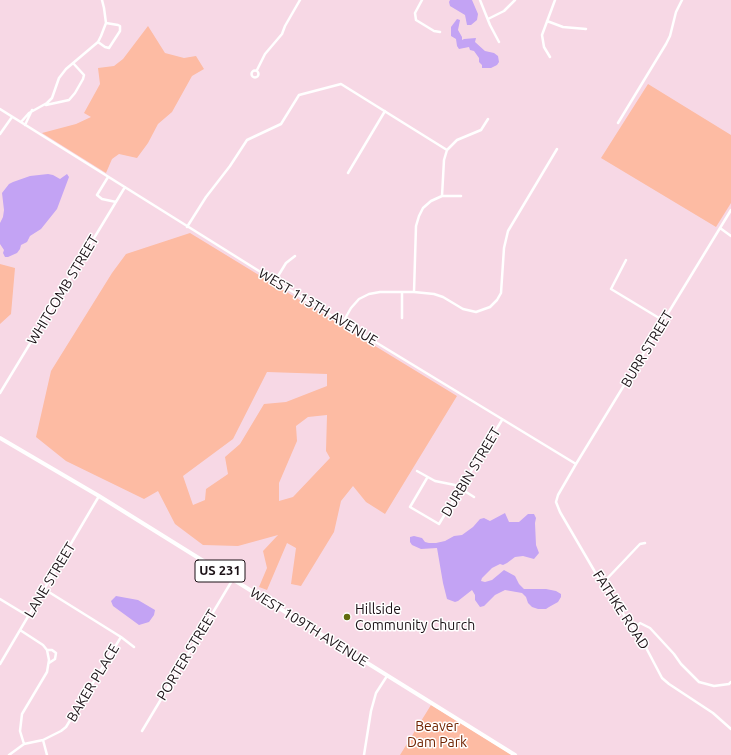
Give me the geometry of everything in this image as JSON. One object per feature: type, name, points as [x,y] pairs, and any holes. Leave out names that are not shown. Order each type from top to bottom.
[{"type":"main road","name":"WEST 109TH AVENUE","points":[[0,438],[99,496],[514,755]]},
{"type":"street","points":[[21,122],[32,110],[47,103],[52,98],[60,78],[73,63],[98,42],[104,32],[106,22],[102,0]]},
{"type":"street","points":[[256,70],[265,54],[282,34],[300,0]]},
{"type":"street","points":[[422,0],[415,13],[416,20],[434,31],[440,32]]},
{"type":"street","points":[[480,0],[499,42]]},
{"type":"street","points":[[488,19],[504,11],[515,0]]},
{"type":"street","points":[[550,57],[542,42],[542,35],[555,0]]},
{"type":"street","points":[[618,124],[666,44],[670,36],[676,12],[682,0]]},
{"type":"street","points":[[547,21],[564,27],[586,30]]},
{"type":"street","points":[[98,42],[104,47],[109,48],[120,30],[120,26],[106,22]]},
{"type":"street","points":[[41,106],[72,98],[84,75],[73,63]]},
{"type":"street","points":[[187,227],[206,197],[230,166],[247,140],[281,124],[299,95],[341,84],[447,150]]},
{"type":"street","points":[[52,98],[59,102]]},
{"type":"street","name":"WEST 113TH AVENUE","points":[[0,109],[187,227],[576,464]]},
{"type":"street","points":[[25,125],[32,110]]},
{"type":"street","points":[[348,173],[385,111]]},
{"type":"street","points":[[0,134],[12,116]]},
{"type":"street","points":[[442,196],[444,160],[447,150],[457,140],[481,130],[488,120]]},
{"type":"street","points":[[343,322],[351,308],[359,299],[369,294],[380,292],[414,292],[434,294],[443,297],[463,309],[476,312],[490,307],[501,293],[504,248],[510,227],[557,149]]},
{"type":"street","points":[[108,177],[97,195],[102,199],[116,202]]},
{"type":"street","name":"WHITCOMB STREET","points":[[0,393],[125,187]]},
{"type":"street","points":[[414,292],[416,226],[419,216],[423,208],[431,201],[442,196],[461,196]]},
{"type":"street","name":"BURR STREET","points":[[563,488],[576,464],[731,210]]},
{"type":"street","points":[[720,228],[731,236]]},
{"type":"street","points":[[275,281],[286,263],[295,256]]},
{"type":"street","points":[[626,260],[611,289],[664,321]]},
{"type":"street","points":[[402,293],[402,318]]},
{"type":"street","name":"DURBIN STREET","points":[[427,478],[410,506],[439,524],[502,420]]},
{"type":"street","points":[[418,471],[435,482],[449,484],[474,497]]},
{"type":"street","name":"FATHKE ROAD","points":[[563,488],[556,502],[558,508],[602,584],[642,640],[662,678],[668,684],[713,713],[731,729]]},
{"type":"street","name":"LANE STREET","points":[[0,664],[99,496]]},
{"type":"street","points":[[602,584],[640,544],[645,543]]},
{"type":"street","name":"PORTER STREET","points":[[142,731],[233,579]]},
{"type":"street","points":[[44,590],[134,646]]},
{"type":"street","points":[[0,599],[28,616]]},
{"type":"street","points":[[634,630],[640,623],[650,628],[674,654],[681,664],[699,682],[714,686],[729,684],[731,682]]},
{"type":"street","points":[[9,755],[24,744],[20,731],[22,714],[47,672],[49,663],[47,650],[43,645],[20,630]]},
{"type":"street","name":"BAKER PLACE","points":[[24,744],[43,740],[66,727],[121,637]]},
{"type":"street","points":[[47,650],[52,650],[56,653],[55,659],[49,663]]},
{"type":"street","points":[[364,755],[371,711],[376,693],[387,676]]},
{"type":"street","points":[[43,740],[47,755]]},
{"type":"green space","points":[[148,26],[165,53],[184,58],[196,56],[204,69],[192,76],[172,112],[158,124],[148,143],[137,158],[119,154],[112,159],[106,173],[42,133],[76,124],[91,117],[84,113],[100,84],[98,68],[114,66],[123,59]]},
{"type":"green space","points":[[648,84],[731,135],[731,203],[716,227],[601,158]]},
{"type":"green space","points":[[190,233],[457,396],[385,514],[366,502],[353,486],[341,501],[334,532],[301,586],[291,584],[296,548],[287,543],[267,590],[259,587],[267,568],[263,551],[278,535],[238,546],[203,545],[175,524],[158,491],[144,499],[66,461],[36,437],[51,371],[112,273],[126,254]],"holes":[[[267,372],[327,374],[327,386],[286,402],[264,404],[240,444],[225,457],[228,474],[206,489],[205,500],[193,505],[183,476],[233,439]],[[327,415],[326,451],[330,458],[293,497],[279,501],[279,483],[297,441],[296,426],[308,417]]]},
{"type":"green space","points":[[0,264],[15,268],[11,314],[0,324]]},
{"type":"green space","name":"Beaver Dam Park","points":[[431,705],[512,755],[400,755]]},
{"type":"shaded area","points":[[450,0],[472,0],[478,14],[477,20],[471,25],[467,25],[465,15],[450,6]]},
{"type":"shaded area","points":[[457,19],[460,20],[458,30],[462,40],[476,38],[475,42],[485,51],[494,53],[498,56],[499,62],[497,65],[491,68],[482,68],[479,58],[474,51],[470,50],[469,47],[459,49],[456,39],[451,36],[451,27]]},
{"type":"shaded area","points":[[48,174],[60,179],[67,174],[69,177],[57,209],[41,229],[30,236],[27,242],[21,245],[17,253],[5,257],[3,253],[4,250],[0,244],[0,223],[4,210],[2,193],[9,184],[13,182],[30,176]]},
{"type":"shaded area","points":[[505,513],[509,522],[519,522],[528,514],[534,514],[536,518],[536,545],[539,553],[534,559],[523,556],[515,557],[503,565],[500,564],[492,568],[481,581],[485,582],[492,580],[504,570],[515,576],[519,584],[524,589],[546,589],[556,591],[561,594],[558,602],[546,609],[532,607],[522,593],[505,590],[495,595],[484,606],[480,607],[475,600],[475,595],[472,590],[458,601],[455,602],[447,599],[437,548],[421,549],[412,545],[410,542],[410,537],[414,536],[422,538],[425,542],[429,543],[445,541],[454,536],[462,535],[473,527],[480,519],[484,518],[490,521]]},
{"type":"shaded area","points":[[116,596],[138,600],[155,610],[154,615],[149,622],[139,625],[113,606],[111,601]]},
{"type":"place","name":"Hillside Community Church","points":[[347,617]]}]
